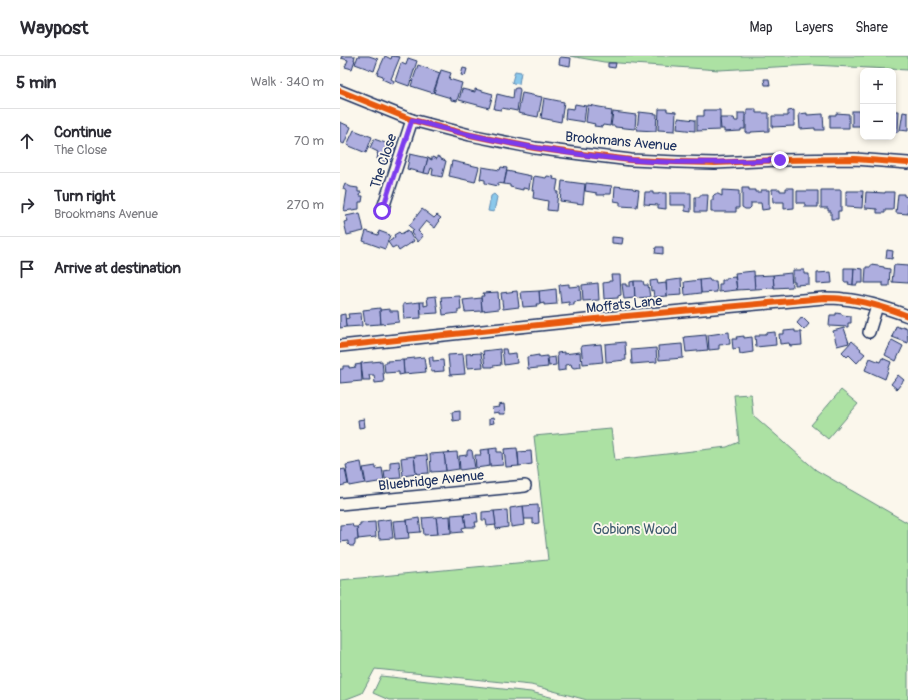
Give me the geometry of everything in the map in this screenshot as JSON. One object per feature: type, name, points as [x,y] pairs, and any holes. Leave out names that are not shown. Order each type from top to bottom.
[{"type":"street","name":"Brookmans Avenue","points":[[340,91],[412,120],[470,135],[535,148],[581,154],[631,160],[715,163],[855,159],[908,163]]},
{"type":"street","name":"The Close","points":[[382,211],[412,120]]},
{"type":"street","name":"Moffats Lane","points":[[340,346],[605,318],[824,298],[843,299],[877,306],[908,316]]},
{"type":"street","points":[[869,332],[877,306]]},
{"type":"street","name":"Bluebridge Avenue","points":[[340,504],[524,486]]},
{"type":"green space","points":[[570,56],[908,56],[908,70],[896,69],[896,68],[813,65],[719,70],[604,62]]},
{"type":"green space","points":[[841,390],[858,404],[828,439],[811,425]]},
{"type":"green space","name":"Gobions Wood","points":[[751,394],[753,415],[816,470],[908,523],[908,700],[587,700],[531,685],[375,669],[362,693],[344,700],[340,700],[340,580],[548,560],[534,436],[611,429],[615,460],[727,447],[739,442],[734,395]]},
{"type":"green space","points":[[381,676],[531,692],[562,700],[389,700],[373,693]]},
{"type":"water","points":[[515,71],[521,72],[519,84],[512,82]]},
{"type":"water","points":[[494,194],[497,197],[494,212],[488,211],[491,196]]},
{"type":"building","points":[[342,56],[355,56],[352,69],[345,67],[348,60],[341,58]]},
{"type":"building","points":[[358,56],[369,56],[378,59],[374,71],[355,64]]},
{"type":"building","points":[[385,56],[391,59],[392,56],[400,57],[391,79],[394,81],[393,84],[382,79],[383,76],[377,74]]},
{"type":"building","points":[[560,57],[571,58],[570,66],[559,64]]},
{"type":"building","points":[[408,58],[417,61],[409,86],[395,81],[401,63],[406,65]]},
{"type":"building","points":[[608,63],[616,63],[615,68],[608,67]]},
{"type":"building","points":[[418,65],[440,73],[433,93],[411,86]]},
{"type":"building","points":[[463,68],[467,69],[465,76],[461,75]]},
{"type":"building","points":[[441,70],[451,73],[449,79],[462,83],[457,101],[434,93]]},
{"type":"building","points":[[764,79],[769,79],[770,85],[765,85]]},
{"type":"building","points":[[519,88],[520,90],[517,111],[502,108],[501,110],[494,109],[497,94],[513,98],[514,89]]},
{"type":"building","points":[[462,89],[475,92],[475,89],[493,94],[489,108],[459,100]]},
{"type":"building","points":[[522,93],[542,97],[538,117],[518,113]]},
{"type":"building","points":[[544,98],[564,102],[561,122],[541,118]]},
{"type":"building","points":[[575,104],[586,106],[584,122],[565,119],[566,108],[574,109]]},
{"type":"building","points":[[588,105],[605,108],[605,110],[612,111],[610,126],[594,126],[595,124],[586,122]]},
{"type":"building","points":[[659,109],[667,109],[667,111],[676,112],[675,131],[658,130]]},
{"type":"building","points":[[747,109],[756,109],[756,113],[769,113],[769,131],[746,133]]},
{"type":"building","points":[[704,110],[720,110],[720,130],[697,131],[697,116],[704,116]]},
{"type":"building","points":[[794,110],[794,126],[772,127],[772,116],[788,116],[788,111]]},
{"type":"building","points":[[852,111],[860,111],[860,126],[852,126]]},
{"type":"building","points":[[896,111],[899,111],[898,132],[896,132]]},
{"type":"building","points":[[613,112],[636,115],[635,129],[611,126]]},
{"type":"building","points":[[639,112],[657,114],[656,131],[637,130]]},
{"type":"building","points":[[903,112],[908,113],[908,131],[900,130]]},
{"type":"building","points":[[738,113],[745,113],[745,129],[741,129],[741,131],[724,132],[724,129],[721,129],[720,118],[734,118],[735,121],[738,121]]},
{"type":"building","points":[[807,113],[807,115],[823,114],[824,130],[815,130],[815,128],[800,129],[799,114]]},
{"type":"building","points":[[836,113],[849,114],[849,128],[830,128],[830,115],[836,115]]},
{"type":"building","points":[[678,118],[695,120],[695,131],[677,129]]},
{"type":"building","points":[[340,122],[351,127],[344,144],[340,142]]},
{"type":"building","points":[[354,130],[372,137],[366,153],[347,145]]},
{"type":"building","points":[[374,139],[397,147],[392,162],[386,160],[385,162],[377,159],[378,152],[370,148]]},
{"type":"building","points":[[410,154],[428,158],[424,173],[407,169]]},
{"type":"building","points":[[437,156],[446,161],[442,177],[432,175],[433,169],[431,168],[429,174],[424,173],[428,158],[432,160],[432,157],[437,159]]},
{"type":"building","points":[[452,161],[479,167],[475,182],[449,176]]},
{"type":"building","points":[[482,167],[500,170],[501,167],[507,168],[504,184],[498,183],[498,186],[485,183],[485,180],[480,179]]},
{"type":"building","points":[[507,171],[531,176],[529,189],[523,188],[523,190],[504,184]]},
{"type":"building","points":[[534,176],[546,178],[547,176],[554,177],[553,179],[558,180],[556,192],[558,192],[556,211],[547,210],[548,201],[533,198],[534,190],[532,190]]},
{"type":"building","points":[[562,181],[585,184],[583,204],[560,201]]},
{"type":"building","points":[[586,183],[612,186],[611,194],[597,195],[597,193],[585,191]]},
{"type":"building","points":[[345,184],[358,188],[358,192],[361,192],[360,196],[363,196],[362,202],[359,202],[359,209],[344,211],[347,191],[343,189]]},
{"type":"building","points":[[615,186],[639,190],[637,207],[620,206],[620,202],[614,201]]},
{"type":"building","points":[[742,188],[749,188],[749,190],[755,190],[755,192],[769,190],[769,209],[762,210],[761,203],[751,203],[751,207],[749,209],[742,207]]},
{"type":"building","points":[[786,188],[794,188],[794,208],[784,209],[784,202],[773,202],[772,189],[786,191]]},
{"type":"building","points":[[722,190],[739,191],[739,208],[736,208],[736,212],[711,212],[711,200],[714,200],[713,196],[718,194],[722,196]]},
{"type":"building","points":[[821,190],[841,190],[841,211],[838,211],[838,219],[831,219],[831,211],[828,211],[828,208],[821,208]]},
{"type":"building","points":[[797,191],[818,191],[818,207],[805,207],[805,203],[797,203]]},
{"type":"building","points":[[846,191],[863,191],[862,208],[846,207]]},
{"type":"building","points":[[645,192],[653,192],[653,194],[666,193],[666,209],[658,208],[658,205],[644,204]]},
{"type":"building","points":[[866,192],[894,192],[893,210],[885,210],[885,213],[877,213],[877,209],[865,208]]},
{"type":"building","points":[[670,193],[691,193],[691,212],[685,211],[685,205],[670,205]]},
{"type":"building","points":[[898,194],[904,194],[904,196],[908,197],[908,214],[896,213]]},
{"type":"building","points":[[700,195],[708,195],[707,212],[695,212],[695,197],[700,197]]},
{"type":"building","points":[[422,209],[434,218],[437,215],[441,218],[435,228],[426,221],[418,231],[423,236],[418,242],[411,233],[414,230],[409,226]]},
{"type":"building","points":[[360,213],[364,231],[347,235],[344,222],[348,221],[346,216]]},
{"type":"building","points":[[408,230],[414,241],[399,251],[396,246],[392,248],[388,242],[395,237],[394,235],[399,232],[401,234]]},
{"type":"building","points":[[366,231],[378,235],[379,231],[390,235],[385,249],[363,241]]},
{"type":"building","points":[[612,237],[623,238],[622,244],[612,243]]},
{"type":"building","points":[[656,247],[663,247],[663,254],[655,253]]},
{"type":"building","points":[[887,250],[893,251],[892,259],[886,258]]},
{"type":"building","points":[[871,265],[890,269],[889,286],[883,286],[883,283],[865,283],[866,267],[871,267]]},
{"type":"building","points":[[894,265],[908,266],[908,283],[892,282]]},
{"type":"building","points":[[844,268],[854,268],[853,285],[848,284],[849,282],[844,282]]},
{"type":"building","points":[[854,268],[863,269],[863,283],[853,285]]},
{"type":"building","points":[[793,270],[804,270],[804,274],[809,274],[809,284],[795,285],[795,282],[793,282]]},
{"type":"building","points":[[754,271],[755,289],[737,290],[735,273]]},
{"type":"building","points":[[831,272],[832,283],[817,284],[817,273]]},
{"type":"building","points":[[791,273],[792,287],[774,288],[773,275]]},
{"type":"building","points":[[611,275],[620,275],[621,295],[618,296],[618,298],[604,299],[603,283],[612,281]]},
{"type":"building","points":[[773,275],[774,288],[755,289],[754,276]]},
{"type":"building","points":[[735,277],[737,290],[719,292],[719,284],[722,284],[722,280]]},
{"type":"building","points":[[681,279],[682,295],[667,296],[666,281]]},
{"type":"building","points":[[709,279],[710,281],[716,281],[717,292],[701,293],[700,280]]},
{"type":"building","points":[[657,280],[658,284],[666,283],[667,296],[654,297],[653,290],[651,291],[650,281]]},
{"type":"building","points":[[700,280],[701,293],[685,295],[684,282]]},
{"type":"building","points":[[634,281],[635,298],[624,299],[622,284],[630,286],[630,282]]},
{"type":"building","points":[[634,281],[643,281],[644,285],[648,285],[650,297],[635,298]]},
{"type":"building","points":[[598,283],[599,300],[583,301],[582,285]]},
{"type":"building","points":[[569,284],[569,287],[580,286],[581,301],[574,302],[574,305],[569,305],[569,302],[561,303],[559,285]]},
{"type":"building","points":[[556,289],[557,304],[540,304],[539,291]]},
{"type":"building","points":[[517,291],[519,307],[503,309],[501,293]]},
{"type":"building","points":[[539,291],[540,304],[536,304],[537,306],[523,307],[521,292]]},
{"type":"building","points":[[498,292],[499,309],[482,311],[481,296],[484,296],[483,293]]},
{"type":"building","points":[[436,296],[438,313],[421,314],[420,302],[424,302],[424,306],[428,305],[427,297]]},
{"type":"building","points":[[460,296],[461,310],[458,310],[458,313],[443,315],[441,297]]},
{"type":"building","points":[[481,298],[482,311],[465,312],[463,300]]},
{"type":"building","points":[[420,302],[421,318],[404,319],[403,304]]},
{"type":"building","points":[[380,308],[381,324],[365,325],[363,310]]},
{"type":"building","points":[[390,309],[390,311],[398,311],[399,322],[381,324],[380,310]]},
{"type":"building","points":[[361,313],[362,326],[346,327],[345,319],[349,318],[348,314]]},
{"type":"building","points":[[836,313],[851,316],[851,323],[848,323],[848,327],[829,326],[830,315],[836,315]]},
{"type":"building","points":[[345,314],[346,327],[340,328],[340,315]]},
{"type":"building","points":[[802,317],[809,324],[804,330],[797,323]]},
{"type":"building","points":[[896,326],[907,328],[908,343],[892,337]]},
{"type":"building","points":[[844,328],[849,343],[837,346],[833,331]]},
{"type":"building","points":[[795,330],[795,332],[801,332],[802,345],[790,346],[789,343],[780,344],[779,334],[784,334],[784,331]]},
{"type":"building","points":[[729,332],[730,344],[719,345],[719,349],[709,350],[708,335]]},
{"type":"building","points":[[775,332],[776,345],[756,347],[755,336]]},
{"type":"building","points":[[706,335],[708,350],[686,352],[684,337]]},
{"type":"building","points":[[744,336],[744,338],[752,337],[753,352],[740,354],[739,348],[733,349],[732,339],[737,339],[736,337]]},
{"type":"building","points":[[892,340],[903,346],[896,361],[885,355]]},
{"type":"building","points":[[852,341],[865,354],[857,363],[849,355],[847,357],[842,352]]},
{"type":"building","points":[[625,342],[626,360],[606,362],[605,344]]},
{"type":"building","points":[[601,344],[603,362],[583,364],[581,346]]},
{"type":"building","points":[[682,344],[683,358],[659,360],[658,346]]},
{"type":"building","points":[[656,348],[657,362],[632,364],[631,350]]},
{"type":"building","points":[[500,349],[501,365],[485,367],[483,351]]},
{"type":"building","points":[[502,349],[506,349],[507,354],[516,353],[517,363],[504,365]]},
{"type":"building","points":[[564,352],[564,354],[580,352],[581,367],[574,368],[571,364],[565,365],[565,370],[558,371],[557,353]]},
{"type":"building","points":[[481,353],[483,367],[467,368],[466,354]]},
{"type":"building","points":[[463,354],[465,374],[450,375],[448,355]]},
{"type":"building","points":[[539,355],[539,357],[547,356],[548,367],[528,369],[527,357]]},
{"type":"building","points":[[424,357],[426,372],[404,374],[403,360]]},
{"type":"building","points":[[429,357],[433,357],[433,361],[443,360],[444,371],[431,372]]},
{"type":"building","points":[[555,357],[556,365],[549,366],[548,358]]},
{"type":"building","points":[[870,358],[880,362],[882,358],[891,362],[885,379],[865,370]]},
{"type":"building","points":[[403,360],[404,374],[399,375],[399,372],[385,373],[384,363],[387,363],[387,361]]},
{"type":"building","points":[[382,361],[384,382],[375,383],[374,375],[369,375],[370,380],[363,380],[361,363]]},
{"type":"building","points":[[361,364],[362,381],[340,383],[340,369],[343,369],[343,366],[349,366],[349,368],[356,367],[355,365]]},
{"type":"building","points":[[898,375],[904,380],[897,389],[891,384]]},
{"type":"building","points":[[504,404],[505,414],[499,414],[499,412],[493,413],[492,408],[499,407],[498,405]]},
{"type":"building","points":[[460,411],[460,420],[453,421],[452,412]]},
{"type":"building","points":[[493,418],[494,423],[489,424],[489,419]]},
{"type":"building","points":[[364,419],[365,427],[359,428],[358,420]]},
{"type":"building","points":[[497,448],[497,452],[502,452],[503,465],[490,466],[489,449]]},
{"type":"building","points":[[517,448],[519,466],[506,467],[504,449]]},
{"type":"building","points":[[489,449],[490,466],[476,468],[475,455],[481,455],[480,450]]},
{"type":"building","points":[[468,450],[472,451],[475,468],[460,470],[459,456],[467,455]]},
{"type":"building","points":[[531,451],[532,464],[519,466],[518,452]]},
{"type":"building","points":[[457,452],[459,469],[446,471],[444,453]]},
{"type":"building","points":[[444,453],[446,471],[431,472],[430,454]]},
{"type":"building","points":[[427,455],[429,473],[416,474],[414,456]]},
{"type":"building","points":[[414,456],[416,474],[403,476],[401,458]]},
{"type":"building","points":[[399,461],[401,478],[385,479],[384,471],[390,470],[390,462]]},
{"type":"building","points":[[361,462],[365,483],[349,486],[346,465]]},
{"type":"building","points":[[376,466],[376,469],[382,468],[384,481],[366,484],[363,468]]},
{"type":"building","points":[[345,469],[348,484],[340,486],[340,470]]},
{"type":"building","points":[[538,505],[539,523],[533,524],[533,519],[524,519],[523,506]]},
{"type":"building","points":[[523,506],[525,525],[511,527],[510,508]]},
{"type":"building","points":[[507,510],[508,527],[496,529],[494,511]]},
{"type":"building","points":[[494,511],[496,525],[487,526],[486,520],[482,520],[482,512]]},
{"type":"building","points":[[477,513],[478,522],[475,522],[476,527],[466,527],[464,514]]},
{"type":"building","points":[[464,514],[466,527],[462,528],[463,532],[452,533],[451,515]]},
{"type":"building","points":[[450,516],[451,533],[438,534],[436,517]]},
{"type":"building","points":[[436,517],[438,534],[424,535],[422,518]]},
{"type":"building","points":[[419,518],[421,532],[408,533],[407,520]]},
{"type":"building","points":[[391,519],[393,538],[379,539],[377,521]]},
{"type":"building","points":[[407,520],[409,538],[395,539],[393,521]]},
{"type":"building","points":[[375,522],[376,537],[358,539],[357,527],[360,526],[360,523]]},
{"type":"building","points":[[352,524],[353,527],[357,527],[358,540],[355,540],[354,546],[350,546],[348,541],[340,542],[340,525]]},
{"type":"cycle path","points":[[340,91],[412,120],[470,135],[535,148],[581,154],[631,160],[678,162],[715,163],[855,159],[908,163]]},
{"type":"cycle path","points":[[340,346],[605,318],[824,298],[859,301],[908,316]]},
{"type":"route","points":[[382,211],[412,120],[470,135],[535,148],[631,160],[715,163],[780,160]]}]
